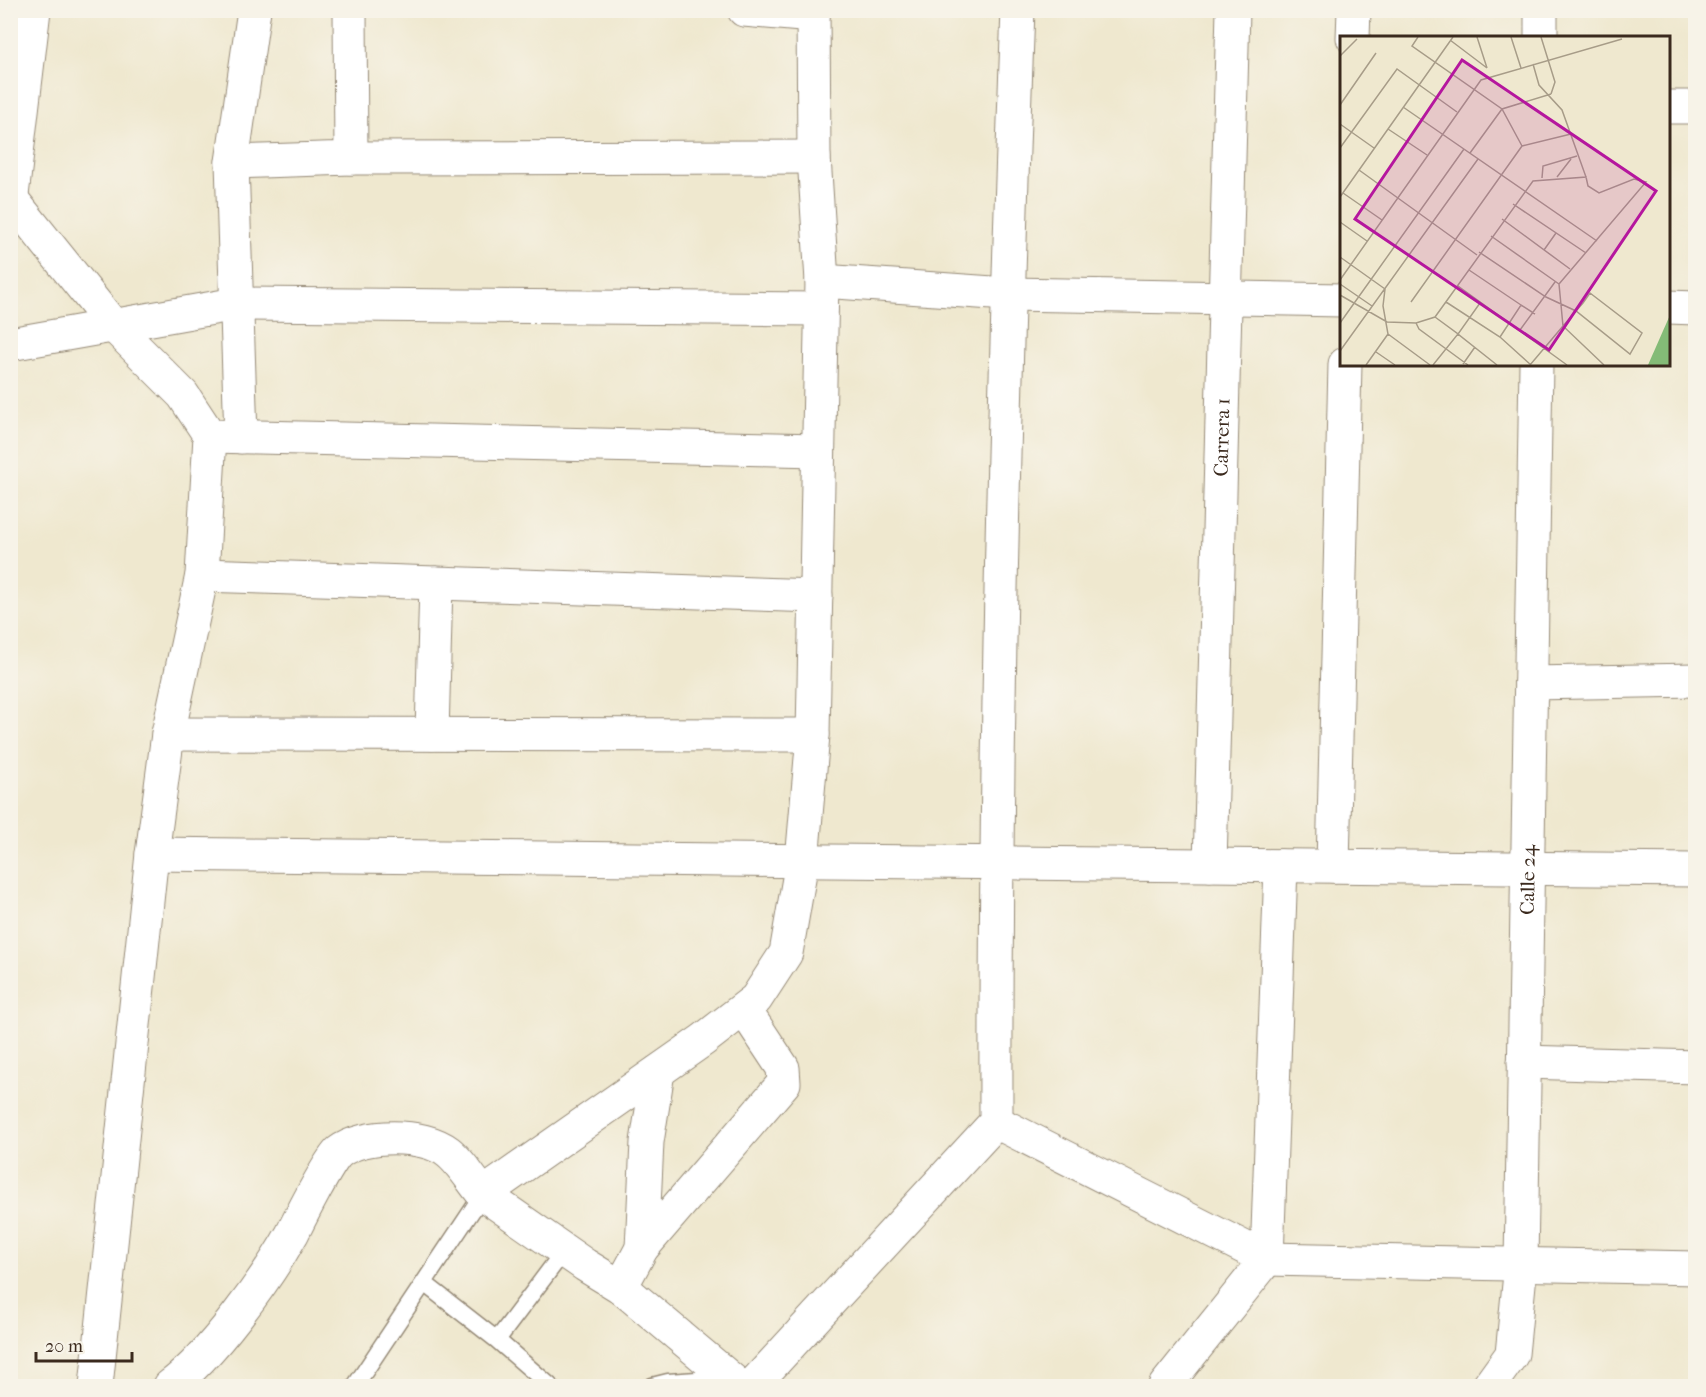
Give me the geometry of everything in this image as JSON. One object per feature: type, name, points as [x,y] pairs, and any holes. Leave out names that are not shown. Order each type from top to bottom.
[{"type":"street","points":[[34,10],[11,202],[112,324],[226,436],[817,450]]},
{"type":"street","points":[[96,1386],[152,854],[168,734],[202,575],[226,436],[236,304],[232,162],[254,10]]},
{"type":"street","points":[[350,10],[351,158]]},
{"type":"street","points":[[483,1194],[744,1009],[756,999],[786,953],[802,861],[813,735],[821,295],[813,156],[813,13],[744,10]]},
{"type":"street","points":[[170,1386],[210,1348],[277,1260],[338,1152],[363,1140],[391,1136],[431,1145],[448,1152],[483,1194],[564,1251],[621,1287],[740,1384],[996,1122],[996,863],[1007,294],[1018,10]]},
{"type":"street","name":"Carrera 1","points":[[1210,865],[1233,10]]},
{"type":"street","points":[[1353,36],[1354,10]]},
{"type":"street","points":[[1541,10],[1541,36]]},
{"type":"street","points":[[1670,106],[1695,107]]},
{"type":"street","points":[[232,162],[351,158],[813,156]]},
{"type":"street","points":[[10,344],[112,324],[236,304],[1007,294],[1340,300]]},
{"type":"street","points":[[1670,307],[1695,308]]},
{"type":"street","points":[[1333,866],[1345,366]]},
{"type":"street","name":"Calle 24","points":[[1489,1386],[1512,1354],[1521,1264],[1536,366]]},
{"type":"street","points":[[202,575],[816,596]]},
{"type":"street","points":[[432,734],[436,583]]},
{"type":"street","points":[[1531,683],[1695,680]]},
{"type":"street","points":[[168,734],[813,735]]},
{"type":"street","points":[[152,854],[1695,870]]},
{"type":"street","points":[[1165,1386],[1267,1259],[1281,866]]},
{"type":"street","points":[[621,1287],[642,1248],[784,1083],[783,1068],[744,1009]]},
{"type":"street","points":[[1524,1062],[1695,1067]]},
{"type":"street","points":[[642,1248],[647,1142],[658,1072]]},
{"type":"street","points":[[996,1122],[1267,1259],[1695,1268]]},
{"type":"lane","points":[[355,1386],[483,1194]]},
{"type":"lane","points":[[497,1340],[564,1251]]},
{"type":"lane","points":[[424,1282],[550,1386]]},
{"type":"lane","points":[[652,1386],[668,1382],[740,1384]]}]
